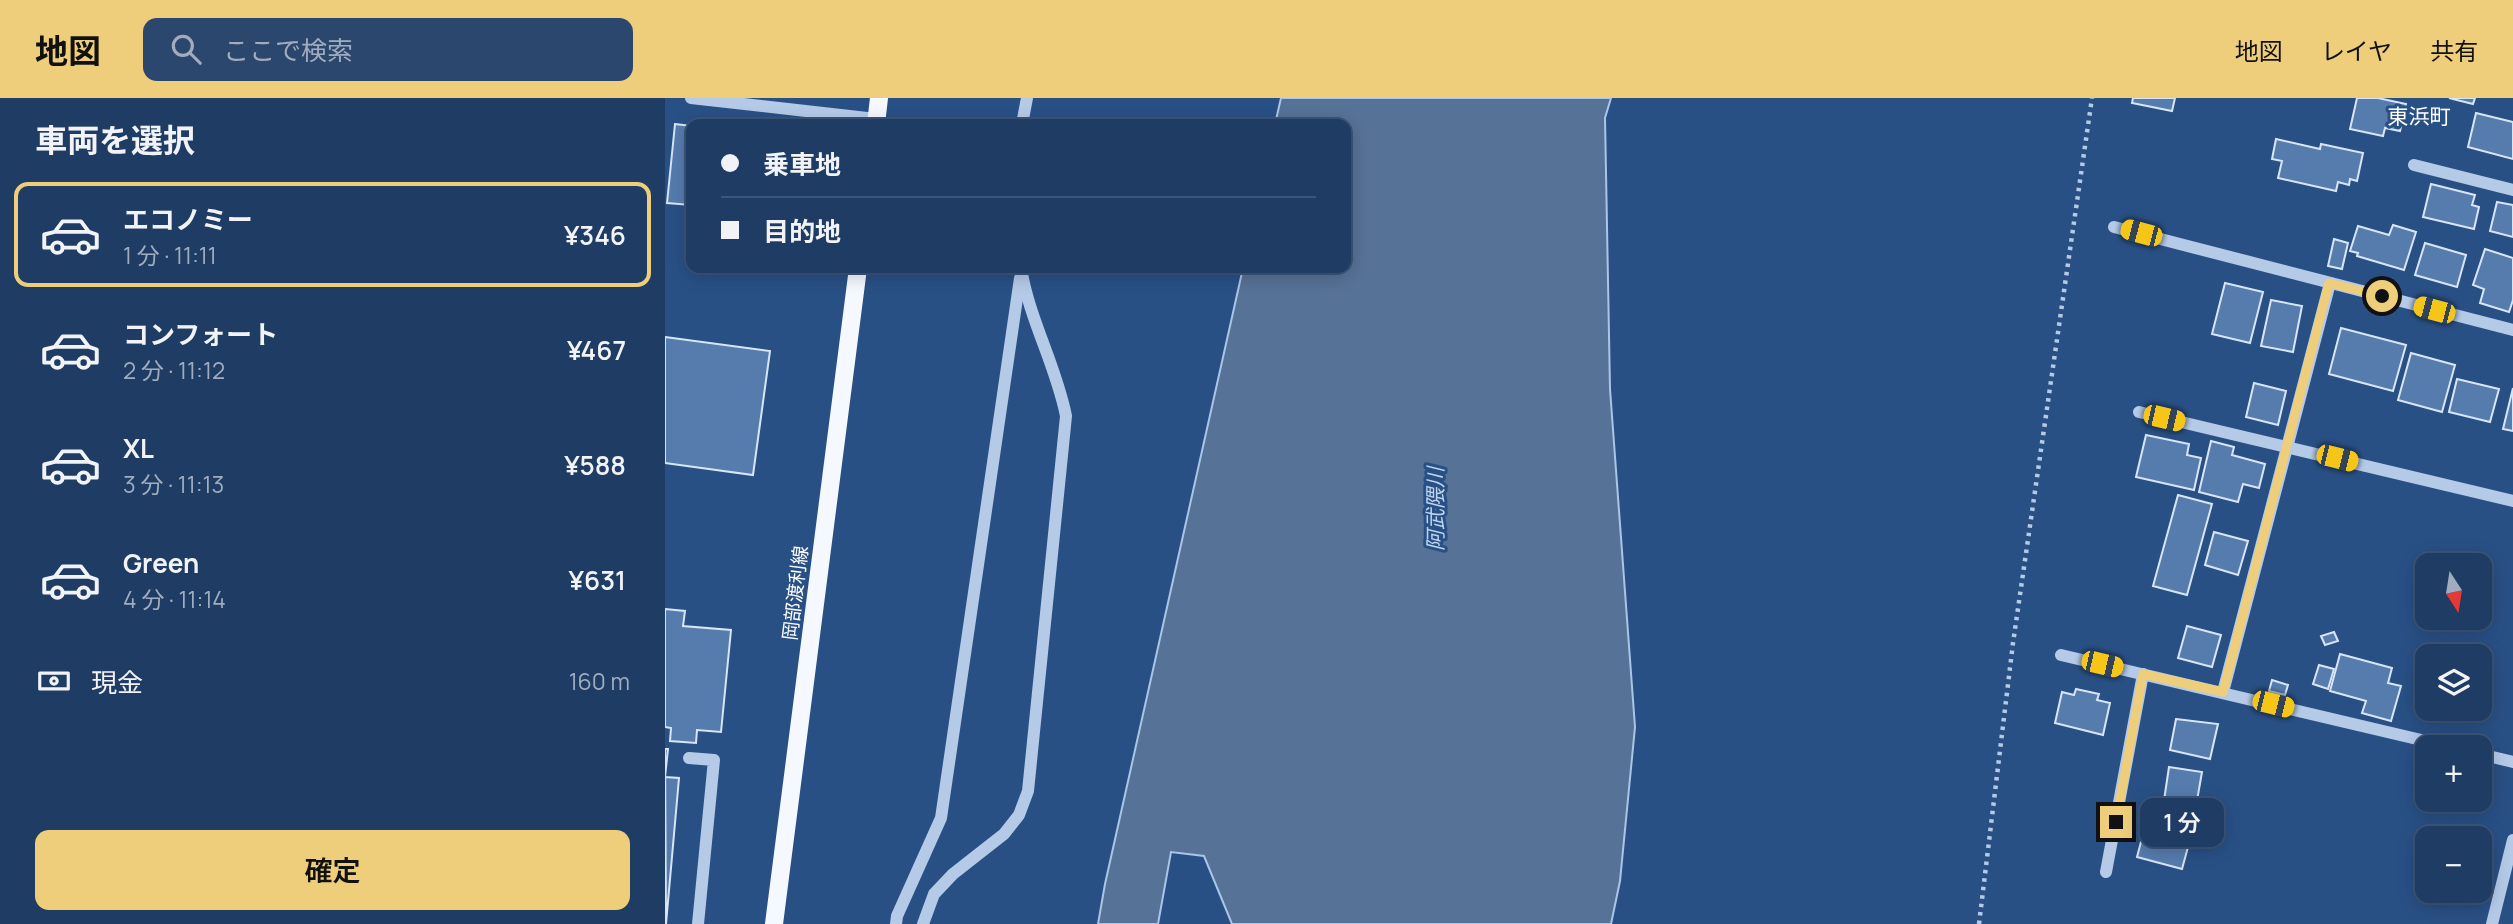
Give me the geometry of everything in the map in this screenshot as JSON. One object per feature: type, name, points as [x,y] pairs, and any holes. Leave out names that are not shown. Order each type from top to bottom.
[{"type":"main road","points":[[876,119],[879,98]]},
{"type":"main road","name":"岡部渡利線","points":[[774,924],[857,273]]},
{"type":"street","points":[[691,98],[853,119]]},
{"type":"street","points":[[1023,119],[1027,98]]},
{"type":"street","points":[[2414,165],[2513,190]]},
{"type":"street","points":[[2114,226],[2513,330]]},
{"type":"street","points":[[896,924],[897,916],[941,817],[1020,273]]},
{"type":"street","points":[[923,924],[934,894],[953,874],[1004,834],[1019,815],[1028,791],[1066,416],[1061,392],[1033,317],[1022,273]]},
{"type":"street","points":[[2223,692],[2329,283]]},
{"type":"street","points":[[2139,412],[2513,501]]},
{"type":"street","points":[[2061,655],[2415,738]]},
{"type":"street","points":[[2106,872],[2143,674]]},
{"type":"street","points":[[2492,757],[2513,762]]},
{"type":"street","points":[[689,758],[714,760],[698,924]]},
{"type":"street","points":[[2492,924],[2513,840]]},
{"type":"path","points":[[1979,924],[2013,643],[2092,98]]},
{"type":"water","name":"阿武隈川","points":[[1281,98],[1611,98],[1605,118],[1610,389],[1635,727],[1620,881],[1611,924],[1232,924],[1204,856],[1171,852],[1158,924],[1098,924],[1242,273],[1351,273],[1351,119],[1276,119]]},
{"type":"building","points":[[2133,98],[2175,98],[2172,111],[2132,103]]},
{"type":"building","points":[[2357,98],[2378,98],[2406,104],[2400,131],[2385,128],[2383,136],[2350,129]]},
{"type":"building","points":[[2449,98],[2475,98],[2473,104]]},
{"type":"building","points":[[2476,113],[2513,122],[2513,159],[2468,147]]},
{"type":"building","points":[[675,124],[686,125],[686,205],[667,203]]},
{"type":"building","points":[[2276,139],[2320,149],[2321,144],[2363,153],[2357,181],[2350,179],[2349,185],[2338,182],[2336,191],[2278,178],[2282,161],[2272,159]]},
{"type":"building","points":[[2431,184],[2475,195],[2472,205],[2479,207],[2474,229],[2423,217]]},
{"type":"building","points":[[2497,202],[2513,205],[2513,237],[2490,231]]},
{"type":"building","points":[[2393,225],[2416,232],[2404,270],[2357,256],[2358,253],[2350,251],[2358,226],[2389,235]]},
{"type":"building","points":[[2334,239],[2348,243],[2342,269],[2328,266]]},
{"type":"building","points":[[2425,243],[2466,255],[2457,287],[2415,275]]},
{"type":"building","points":[[2485,249],[2513,258],[2513,300],[2509,312],[2480,303],[2484,289],[2473,285]]},
{"type":"building","points":[[2225,283],[2263,292],[2250,343],[2212,334]]},
{"type":"building","points":[[2271,300],[2302,306],[2293,352],[2261,346]]},
{"type":"building","points":[[2341,328],[2406,345],[2393,391],[2329,374]]},
{"type":"building","points":[[665,337],[770,351],[753,475],[665,463]]},
{"type":"building","points":[[2411,353],[2455,365],[2442,412],[2398,400]]},
{"type":"building","points":[[2457,379],[2499,389],[2490,422],[2449,412]]},
{"type":"building","points":[[2254,383],[2286,391],[2278,425],[2246,417]]},
{"type":"building","points":[[2513,388],[2513,431],[2503,429]]},
{"type":"building","points":[[2146,435],[2189,444],[2187,455],[2201,458],[2194,490],[2136,477]]},
{"type":"building","points":[[2211,441],[2234,447],[2232,455],[2265,464],[2259,488],[2243,484],[2238,502],[2199,492]]},
{"type":"building","points":[[2178,495],[2212,504],[2187,595],[2153,586]]},
{"type":"building","points":[[2214,532],[2248,541],[2238,575],[2205,565]]},
{"type":"building","points":[[665,609],[685,611],[683,626],[731,630],[721,732],[697,730],[696,743],[670,741],[671,728],[665,727]]},
{"type":"building","points":[[2187,626],[2221,635],[2212,667],[2178,658]]},
{"type":"building","points":[[2334,632],[2338,641],[2325,645],[2321,636]]},
{"type":"building","points":[[2340,654],[2392,668],[2388,683],[2401,686],[2391,721],[2362,713],[2366,701],[2330,691]]},
{"type":"building","points":[[2319,665],[2334,669],[2328,689],[2313,684]]},
{"type":"building","points":[[2272,680],[2288,685],[2285,695],[2269,691]]},
{"type":"building","points":[[2076,689],[2099,694],[2097,700],[2110,703],[2103,735],[2055,723],[2062,692],[2074,695]]},
{"type":"building","points":[[2176,719],[2218,724],[2210,759],[2170,750]]},
{"type":"building","points":[[665,749],[668,749],[665,776]]},
{"type":"building","points":[[2169,767],[2202,772],[2195,812],[2163,807]]},
{"type":"building","points":[[665,777],[679,778],[666,924]]},
{"type":"building","points":[[2162,828],[2191,836],[2182,869],[2137,857],[2142,838],[2158,842]]},
{"type":"district","name":"東浜町","points":[[2419,117]]},
{"type":"route","points":[[2116,822],[2143,674],[2223,692],[2329,283],[2382,296]]}]
